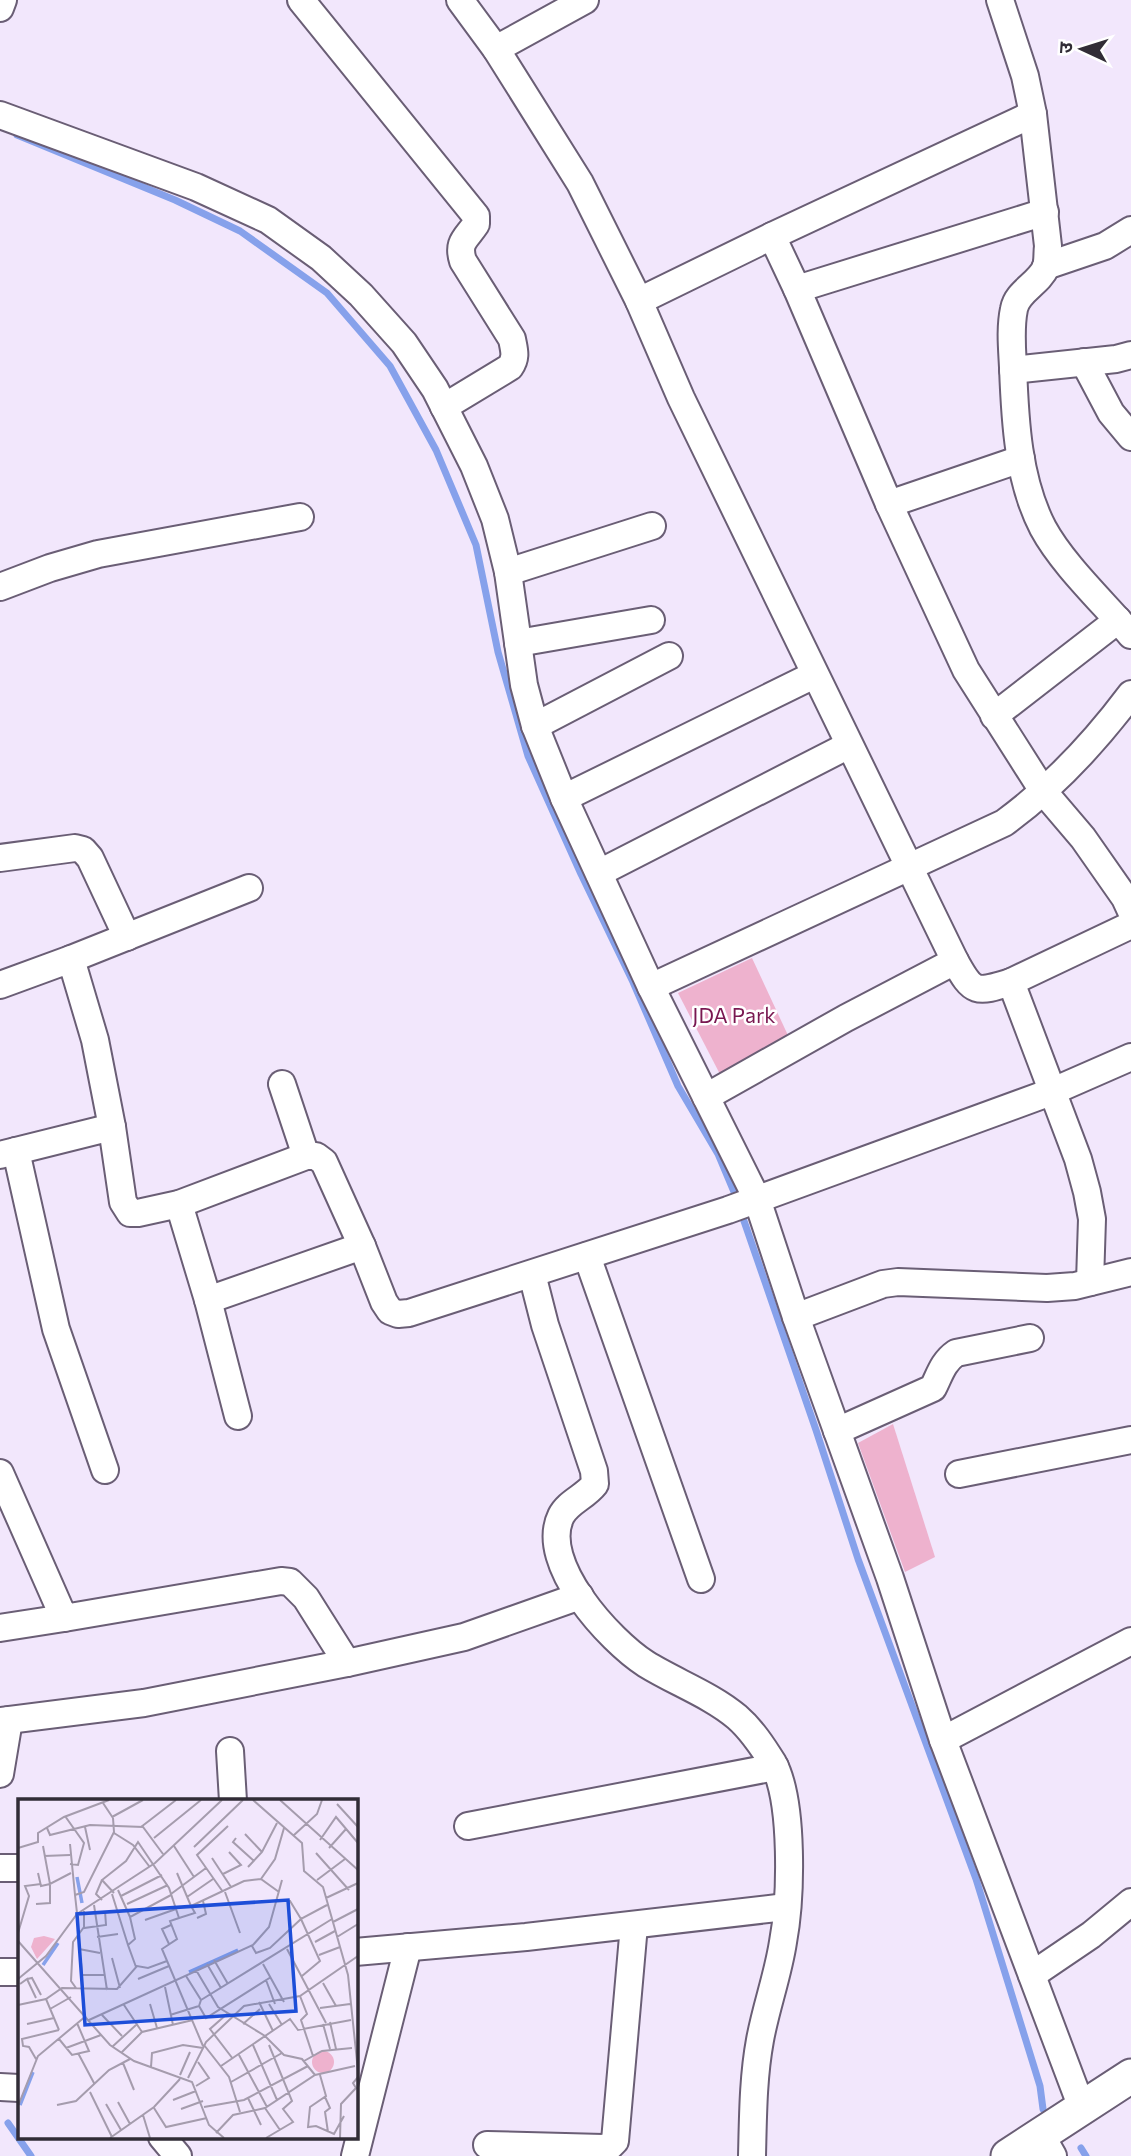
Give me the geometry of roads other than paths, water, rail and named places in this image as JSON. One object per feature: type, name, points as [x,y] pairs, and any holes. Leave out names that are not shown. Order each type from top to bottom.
[{"type":"main road","points":[[1008,2156],[1047,2146],[1082,2108],[1131,2077]]},
{"type":"street","points":[[0,8],[3,0]]},
{"type":"street","points":[[301,0],[476,216],[476,224],[463,240],[460,251],[463,261],[512,339],[515,353],[510,367],[444,407]]},
{"type":"street","points":[[460,0],[496,49],[580,183],[639,301],[681,398],[814,674],[955,961],[971,987],[982,991],[1012,982],[1131,925]]},
{"type":"street","points":[[496,49],[585,0]]},
{"type":"street","points":[[994,716],[1124,628],[1060,553],[1043,527],[1021,458],[1015,416],[1012,323],[1014,304],[1023,292],[1038,280],[1046,266],[1048,246],[1034,114],[1026,76],[1000,0]]},
{"type":"street","points":[[639,301],[1034,114]]},
{"type":"street","points":[[0,115],[196,187],[268,220],[321,258],[360,295],[404,343],[444,407],[474,466],[495,519],[508,572],[524,685],[535,726],[598,873],[706,1097],[745,1204],[796,1317],[890,1578],[943,1740],[1082,2108]]},
{"type":"street","points":[[797,289],[1045,212]]},
{"type":"street","points":[[1046,266],[1105,246],[1131,230]]},
{"type":"street","points":[[772,236],[889,504],[966,670],[1043,791],[1083,838],[1125,898],[1131,911]]},
{"type":"street","points":[[1013,370],[1131,355]]},
{"type":"street","points":[[1084,362],[1111,413],[1131,437]]},
{"type":"street","points":[[889,504],[1021,458]]},
{"type":"street","points":[[0,587],[98,554],[300,517]]},
{"type":"street","points":[[508,572],[652,526]]},
{"type":"street","points":[[518,643],[651,620]]},
{"type":"street","points":[[535,726],[669,656]]},
{"type":"street","points":[[564,798],[814,674]]},
{"type":"street","points":[[651,987],[1004,823],[1043,791],[1127,708]]},
{"type":"street","points":[[598,873],[849,745]]},
{"type":"street","points":[[0,858],[75,848],[83,850],[90,858],[127,937]]},
{"type":"street","points":[[0,985],[249,888]]},
{"type":"street","points":[[71,959],[95,1040],[125,1209],[130,1213],[138,1213],[179,1204],[306,1156],[316,1156],[324,1162],[362,1245],[384,1302],[390,1311],[398,1314],[409,1313],[745,1204],[1051,1091],[1131,1057]]},
{"type":"street","points":[[706,1097],[828,1027],[955,961]]},
{"type":"street","points":[[1012,982],[1078,1158],[1087,1192],[1092,1219],[1090,1282]]},
{"type":"street","points":[[282,1084],[306,1156]]},
{"type":"street","points":[[106,1470],[56,1329],[8,1153],[112,1127]]},
{"type":"street","points":[[179,1204],[208,1300],[238,1416]]},
{"type":"street","points":[[208,1300],[362,1245]]},
{"type":"street","points":[[587,1256],[701,1579]]},
{"type":"street","points":[[796,1317],[883,1284],[898,1282],[1047,1288],[1074,1286],[1131,1272]]},
{"type":"street","points":[[532,1274],[545,1325],[594,1471],[595,1484],[587,1494],[567,1506],[559,1519],[558,1548],[568,1578],[580,1596],[631,1653],[737,1717],[758,1739],[775,1767],[784,1800],[787,1832],[783,1942],[760,2040],[753,2109],[752,2156]]},
{"type":"street","points":[[837,1431],[933,1388],[947,1359],[956,1353],[1030,1338]]},
{"type":"street","points":[[959,1474],[1131,1440]]},
{"type":"street","points":[[0,1473],[7,1509],[64,1618]]},
{"type":"street","points":[[0,1628],[281,1581],[290,1582],[306,1598],[347,1663]]},
{"type":"street","points":[[0,1774],[4,1720],[144,1703],[347,1663],[464,1637],[580,1596]]},
{"type":"street","points":[[943,1740],[1131,1641]]},
{"type":"street","points":[[230,1752],[233,1799]]},
{"type":"street","points":[[468,1826],[775,1767]]},
{"type":"street","points":[[0,1868],[18,1868]]},
{"type":"street","points":[[1032,1975],[1101,1928],[1131,1902]]},
{"type":"street","points":[[357,1952],[526,1937],[786,1907]]},
{"type":"street","points":[[487,2145],[603,2148],[614,2141],[617,2132],[634,1925]]},
{"type":"street","points":[[355,2156],[408,1947]]},
{"type":"street","points":[[0,1972],[18,1972]]},
{"type":"street","points":[[0,2087],[18,2088]]},
{"type":"street","points":[[163,2138],[178,2156]]},
{"type":"waterway","points":[[17,135],[175,200],[240,231],[327,293],[390,366],[436,450],[476,545],[498,652],[528,756],[678,1086],[718,1154],[734,1192],[858,1559],[976,1879],[1040,2086],[1043,2109]]},
{"type":"waterway","points":[[8,2123],[18,2137]]},
{"type":"waterway","points":[[18,2138],[31,2156]]},
{"type":"waterway","points":[[1081,2148],[1086,2156]]},
{"type":"park label","name":"JDA Park","points":[[734,1014]]}]
